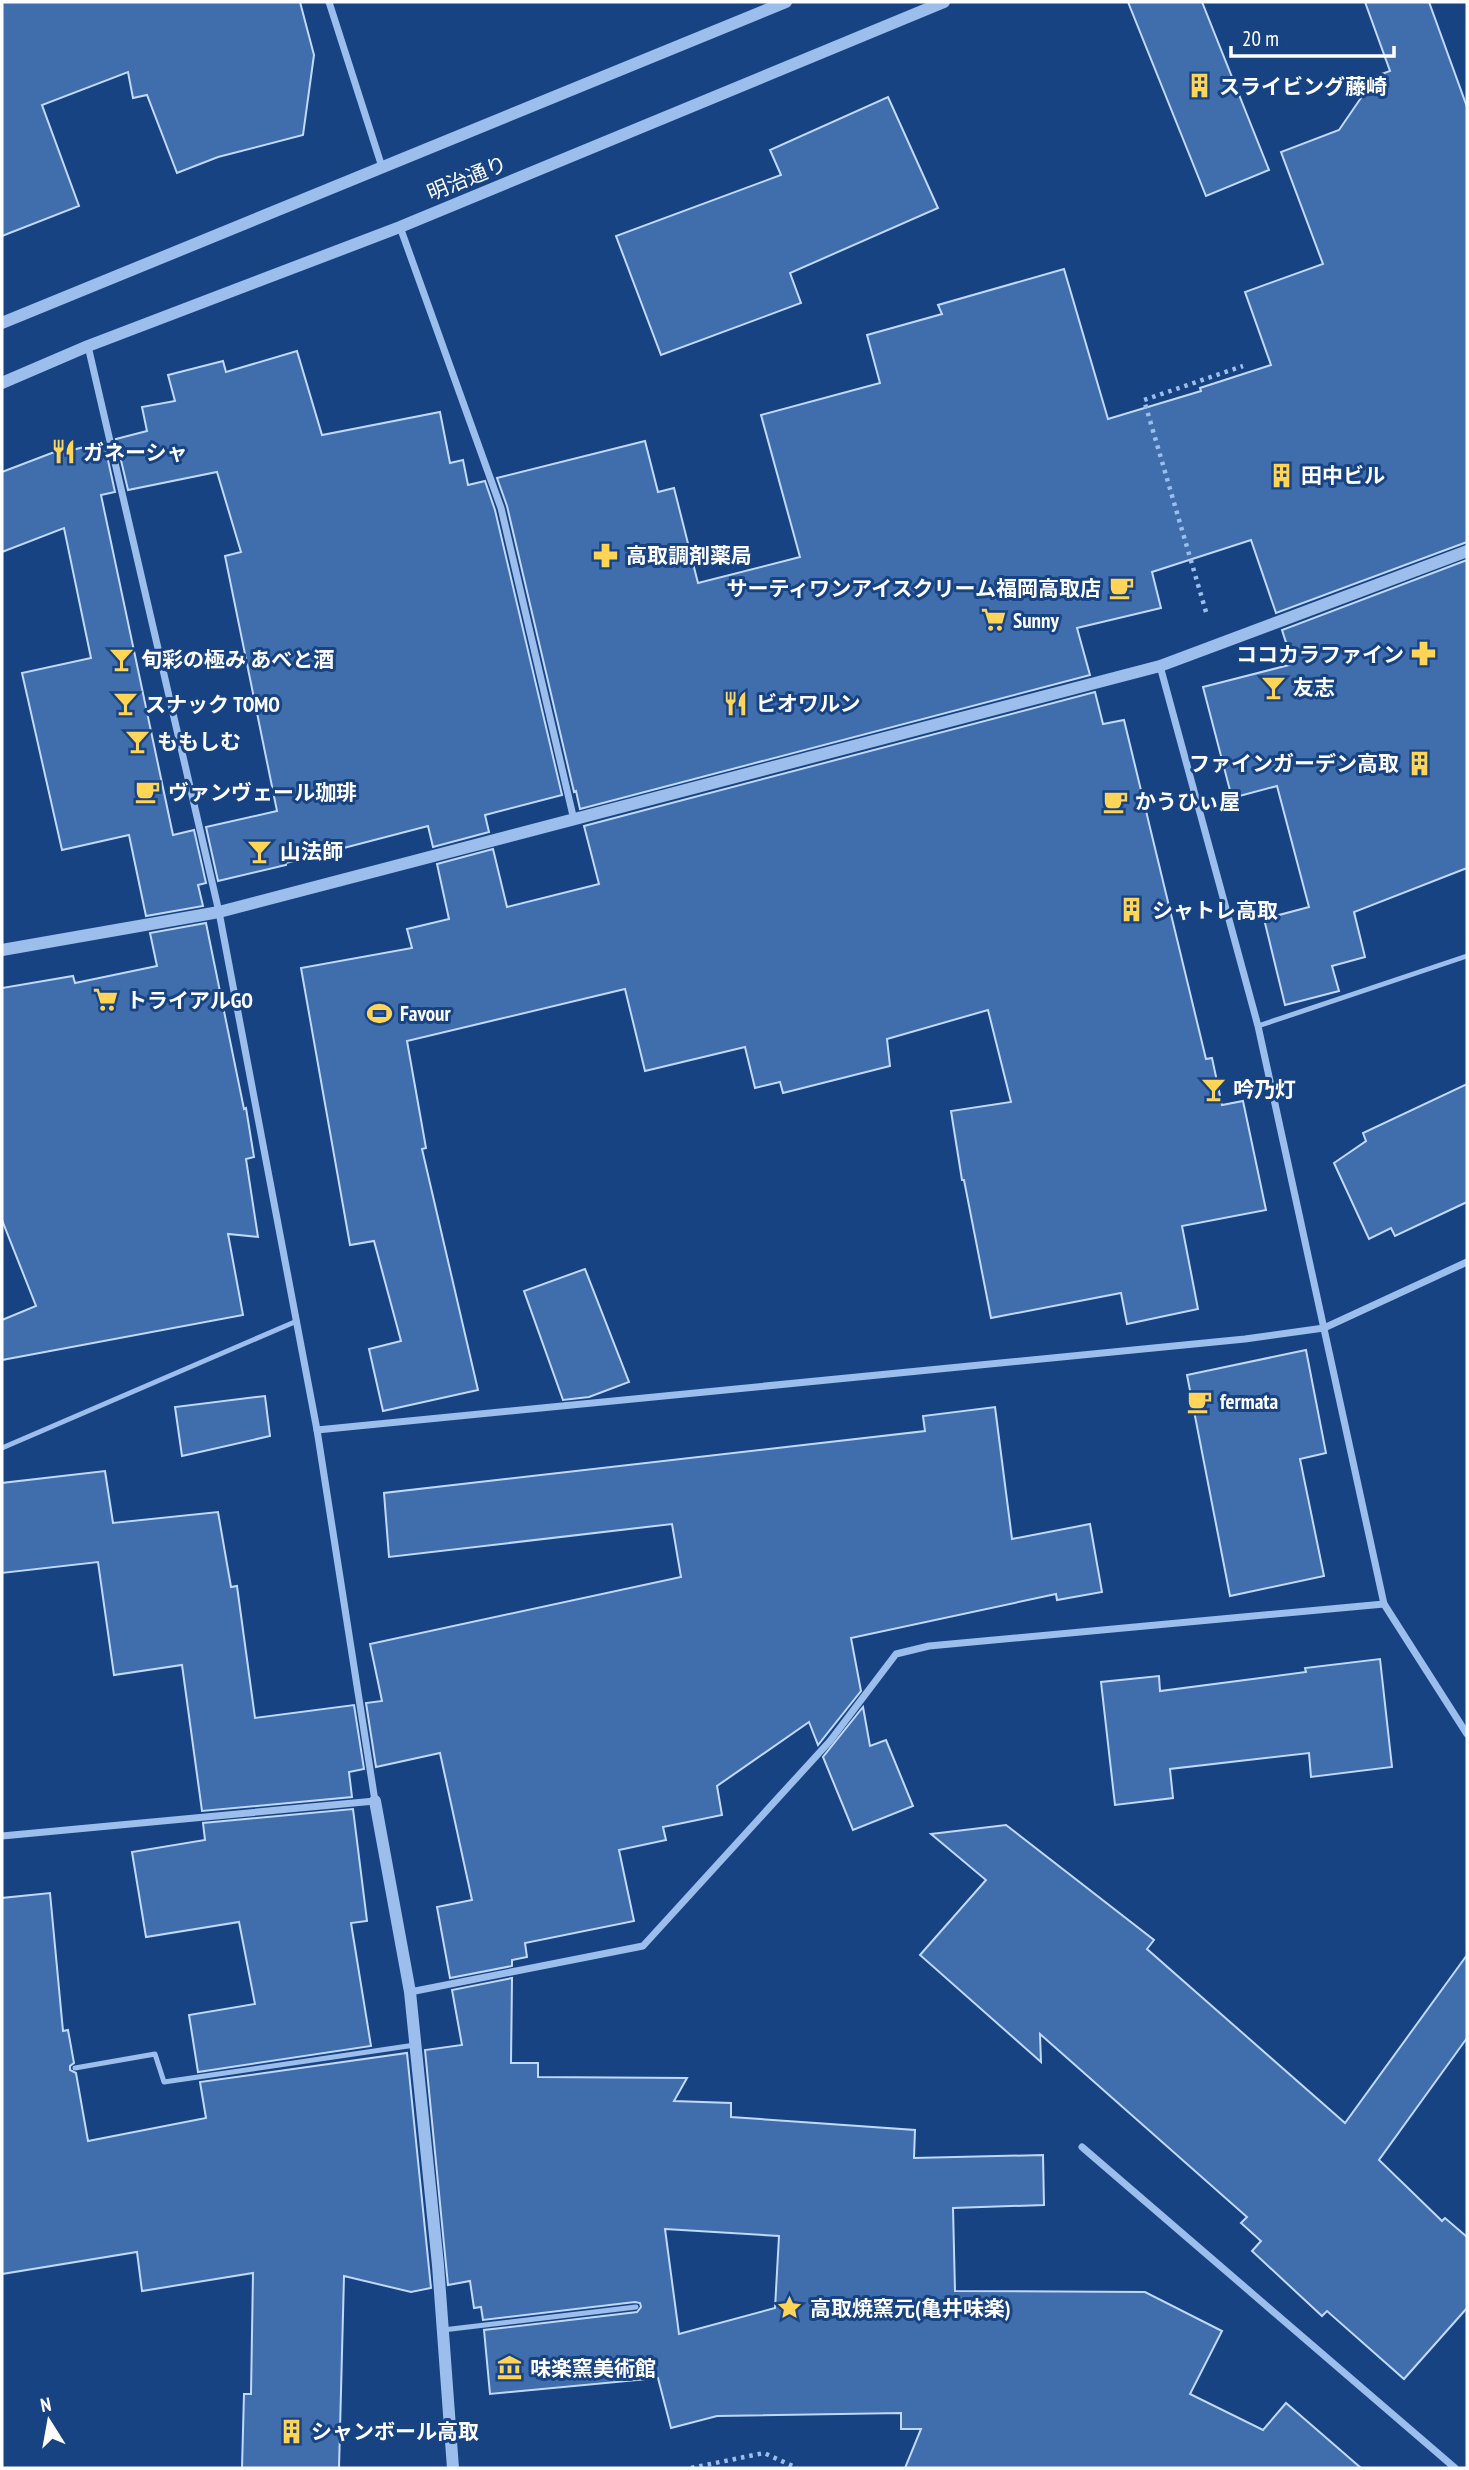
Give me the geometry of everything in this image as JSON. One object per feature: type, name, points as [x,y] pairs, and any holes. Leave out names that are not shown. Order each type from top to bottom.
[{"type":"street","points":[[329,2],[382,167]]},
{"type":"street","name":"明治通り","points":[[2,323],[786,2]]},
{"type":"street","name":"明治通り","points":[[2,383],[88,346],[400,227],[944,2]]},
{"type":"street","points":[[400,227],[501,508],[574,820]]},
{"type":"street","points":[[88,346],[219,912],[317,1430],[375,1801],[410,1992],[443,2330],[453,2468]]},
{"type":"street","points":[[2,950],[219,912],[1160,666],[1467,551]]},
{"type":"street","points":[[1160,666],[1258,1026],[1384,1604],[1467,1734]]},
{"type":"street","points":[[317,1430],[1245,1339],[1324,1328],[1467,1262]]},
{"type":"street","points":[[410,1992],[643,1946],[830,1741],[896,1654],[929,1646],[1384,1604]]},
{"type":"street","points":[[2,1836],[375,1801]]},
{"type":"street","points":[[1082,2147],[1455,2468]]},
{"type":"lane","points":[[1258,1026],[1467,956]]},
{"type":"lane","points":[[2,1448],[297,1321]]},
{"type":"lane","points":[[75,2068],[155,2054],[164,2082],[415,2045]]},
{"type":"lane","points":[[443,2330],[636,2307]]},
{"type":"path","points":[[1216,645],[1144,400],[1243,366]]},
{"type":"path","points":[[691,2468],[764,2453],[797,2468]]},
{"type":"building","points":[[2,2],[300,2],[314,55],[303,135],[218,157],[177,173],[147,95],[133,98],[128,72],[42,105],[79,206],[2,236]]},
{"type":"building","name":"スライビング藤崎","points":[[1128,2],[1202,2],[1269,170],[1206,196]]},
{"type":"building","points":[[1365,2],[1429,2],[1467,107],[1467,542],[1276,613],[1251,540],[1152,572],[1161,608],[1077,628],[1090,675],[580,809],[507,506],[497,478],[645,441],[658,492],[674,488],[698,583],[800,557],[761,415],[880,383],[867,335],[942,314],[938,305],[1064,269],[1108,419],[1201,391],[1200,388],[1271,365],[1245,292],[1323,264],[1281,152],[1339,130],[1376,76],[1390,71]]},
{"type":"building","points":[[888,97],[938,208],[790,273],[801,303],[661,355],[616,236],[781,175],[770,150]]},
{"type":"building","points":[[297,351],[322,435],[440,412],[450,463],[463,460],[468,485],[485,481],[495,510],[562,795],[485,815],[489,832],[433,847],[428,826],[218,881],[206,827],[277,811],[225,556],[241,552],[217,472],[128,490],[116,439],[147,431],[142,407],[175,401],[168,375],[223,361],[226,372]]},
{"type":"building","points":[[104,442],[115,492],[101,495],[173,835],[194,830],[206,883],[198,885],[203,906],[146,916],[129,835],[62,850],[22,673],[91,658],[64,528],[2,552],[2,472],[70,446],[72,450]]},
{"type":"building","points":[[1467,560],[1467,868],[1354,912],[1365,957],[1332,966],[1339,991],[1285,1005],[1264,919],[1309,907],[1277,786],[1232,798],[1203,687],[1293,664],[1282,630]]},
{"type":"building","points":[[1095,692],[1103,724],[1124,720],[1206,1059],[1212,1058],[1222,1105],[1243,1101],[1266,1210],[1182,1226],[1198,1309],[1127,1324],[1121,1293],[991,1318],[962,1180],[951,1111],[1011,1102],[988,1010],[887,1039],[890,1066],[783,1093],[780,1082],[755,1088],[745,1047],[645,1071],[625,989],[407,1041],[426,1148],[422,1149],[478,1390],[383,1411],[369,1349],[401,1341],[374,1241],[350,1245],[301,968],[412,948],[407,929],[449,919],[437,864],[493,849],[507,907],[599,884],[584,826]]},
{"type":"building","points":[[206,923],[254,1157],[246,1159],[258,1237],[228,1234],[243,1315],[2,1360],[2,1320],[36,1306],[2,1220],[2,988],[73,976],[75,983],[157,966],[150,933]]},
{"type":"building","points":[[1467,1084],[1467,1202],[1395,1236],[1391,1228],[1369,1239],[1334,1163],[1366,1141],[1363,1133]]},
{"type":"building","points":[[585,1269],[629,1382],[589,1397],[563,1400],[524,1291]]},
{"type":"building","points":[[1306,1350],[1326,1453],[1300,1459],[1324,1576],[1230,1596],[1187,1375]]},
{"type":"building","points":[[265,1396],[270,1436],[182,1456],[175,1407]]},
{"type":"building","points":[[995,1407],[1012,1539],[1090,1524],[1102,1592],[1057,1600],[1056,1594],[851,1638],[861,1691],[818,1745],[809,1722],[717,1786],[722,1815],[663,1827],[666,1840],[619,1850],[634,1921],[525,1943],[527,1957],[512,1960],[512,1966],[450,1978],[437,1907],[472,1900],[440,1753],[376,1767],[366,1703],[382,1701],[370,1644],[681,1577],[672,1524],[389,1557],[384,1493],[925,1431],[923,1416]]},
{"type":"building","points":[[105,1471],[113,1523],[218,1512],[231,1587],[237,1586],[255,1718],[354,1705],[364,1769],[349,1772],[352,1797],[202,1811],[182,1665],[114,1675],[98,1562],[2,1573],[2,1483]]},
{"type":"building","points":[[1380,1659],[1392,1767],[1311,1777],[1309,1753],[1170,1769],[1173,1798],[1115,1805],[1101,1682],[1159,1676],[1160,1691],[1306,1672],[1305,1668]]},
{"type":"building","points":[[863,1707],[870,1746],[886,1740],[913,1806],[853,1830],[823,1757]]},
{"type":"building","points":[[353,1809],[367,1921],[351,1923],[371,2046],[198,2072],[189,2015],[255,2004],[239,1922],[146,1937],[132,1852],[205,1840],[203,1823]]},
{"type":"building","points":[[1006,1825],[1154,1940],[1147,1949],[1345,2123],[1467,1955],[1467,2038],[1379,2160],[1442,2221],[1445,2218],[1467,2237],[1467,2308],[1404,2379],[1327,2311],[1322,2316],[1252,2251],[1261,2241],[1241,2223],[1247,2217],[1040,2034],[1041,2062],[920,1955],[986,1880],[931,1834]]},
{"type":"building","points":[[50,1893],[63,2031],[68,2030],[74,2063],[70,2070],[76,2073],[88,2141],[206,2118],[200,2082],[407,2053],[431,2288],[411,2292],[344,2276],[339,2468],[242,2468],[244,2394],[251,2394],[253,2273],[142,2291],[137,2252],[2,2274],[2,1898]]},
{"type":"building","points":[[512,1978],[511,2063],[538,2063],[538,2077],[687,2078],[674,2101],[731,2103],[731,2117],[915,2130],[914,2158],[1043,2155],[1044,2205],[953,2208],[955,2291],[1145,2292],[1222,2331],[1190,2394],[1263,2430],[1286,2403],[1361,2468],[905,2468],[921,2429],[901,2429],[901,2413],[717,2416],[671,2428],[658,2378],[490,2394],[484,2330],[637,2312],[641,2307],[640,2303],[635,2302],[483,2320],[481,2307],[474,2308],[470,2281],[448,2285],[425,2050],[462,2045],[452,1990]],"holes":[[[665,2229],[779,2236],[775,2308],[679,2334]]]},
{"type":"place","name":"スライビング藤崎","points":[[1199,86]]},
{"type":"place","name":"ガネーシャ","points":[[63,452]]},
{"type":"place","name":"田中ビル","points":[[1281,475]]},
{"type":"place","name":"高取調剤薬局","points":[[606,555]]},
{"type":"place","name":"サーティワンアイスクリーム福岡高取店","points":[[1121,588]]},
{"type":"place","name":"Sunny","points":[[993,620]]},
{"type":"place","name":"ココカラファイン","points":[[1424,654]]},
{"type":"place","name":"旬彩の極み あべと酒","points":[[121,659]]},
{"type":"place","name":"友志","points":[[1273,687]]},
{"type":"place","name":"ビオワルン","points":[[736,703]]},
{"type":"place","name":"スナック TOMO","points":[[125,704]]},
{"type":"place","name":"ももしむ","points":[[137,741]]},
{"type":"place","name":"ファインガーデン高取","points":[[1419,763]]},
{"type":"place","name":"ヴァンヴェール珈琲","points":[[148,792]]},
{"type":"place","name":"かうひぃ屋","points":[[1115,801]]},
{"type":"place","name":"山法師","points":[[260,851]]},
{"type":"place","name":"シャトレ高取","points":[[1132,910]]},
{"type":"place","name":"トライアルGO","points":[[106,1000]]},
{"type":"place","name":"Favour","points":[[380,1013]]},
{"type":"place","name":"吟乃灯","points":[[1213,1089]]},
{"type":"place","name":"fermata","points":[[1200,1401]]},
{"type":"place","name":"高取焼窯元(亀井味楽)","points":[[790,2308]]},
{"type":"place","name":"味楽窯美術館","points":[[510,2368]]},
{"type":"place","name":"シャンボール高取","points":[[291,2431]]}]
